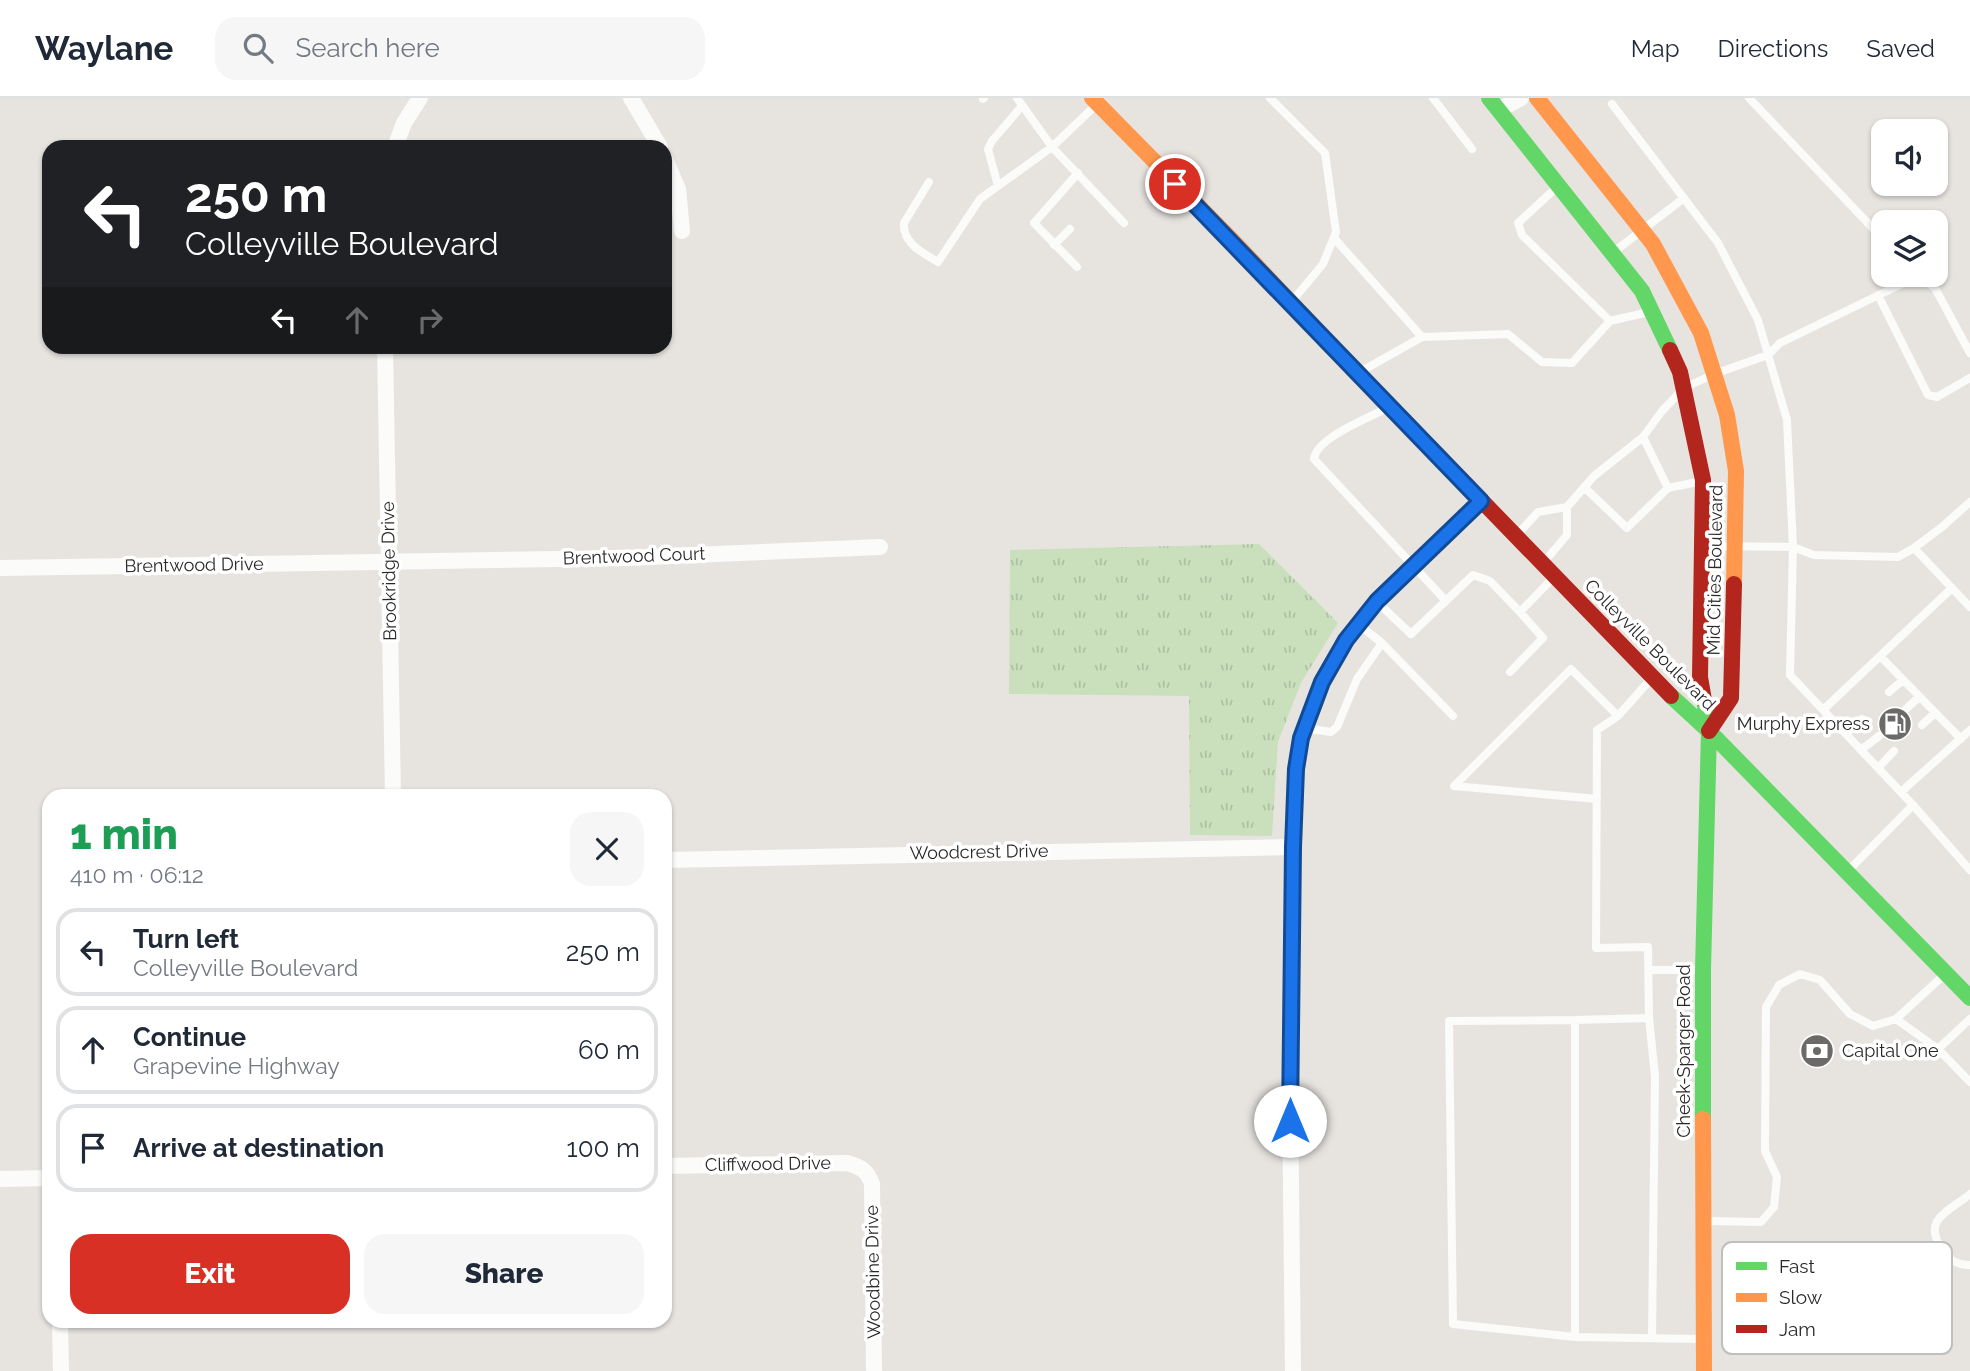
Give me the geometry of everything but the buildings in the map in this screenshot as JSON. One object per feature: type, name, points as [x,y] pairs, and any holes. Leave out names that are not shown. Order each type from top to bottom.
[{"type":"main road","name":"Mid Cities Boulevard","points":[[1537,98],[1653,244],[1701,333],[1727,415],[1736,471],[1731,698],[1709,731]]},
{"type":"main road","name":"Colleyville Boulevard","points":[[1094,101],[1235,243],[1389,407],[1652,678],[1709,731],[1970,998]]},
{"type":"main road","name":"Mid Cities Boulevard","points":[[1494,104],[1642,291],[1680,372],[1703,480],[1700,677],[1709,731]]},
{"type":"main road","name":"Cheek-Sparger Road","points":[[1704,1371],[1703,971],[1709,731]]},
{"type":"street","points":[[398,140],[404,123],[420,98]]},
{"type":"street","points":[[631,98],[656,140]]},
{"type":"street","points":[[1494,104],[1521,98]]},
{"type":"street","points":[[672,175],[678,189],[682,231]]},
{"type":"street","name":"Brookridge Drive","points":[[385,354],[393,789]]},
{"type":"street","points":[[1293,1371],[1290,1093],[1293,847],[1296,769],[1304,728],[1322,682],[1358,624],[1377,601],[1481,501]]},
{"type":"street","name":"Brentwood Court","points":[[389,562],[624,558],[880,547]]},
{"type":"street","name":"Brentwood Drive","points":[[0,568],[389,562]]},
{"type":"street","name":"Woodcrest Drive","points":[[672,860],[1293,847]]},
{"type":"street","name":"Cliffwood Drive","points":[[672,1166],[847,1163],[861,1167],[869,1174]]},
{"type":"street","name":"Woodbine Drive","points":[[869,1174],[872,1184],[874,1371]]},
{"type":"street","points":[[0,1179],[42,1178]]},
{"type":"street","points":[[60,1328],[61,1371]]},
{"type":"lane","points":[[1017,98],[1052,147],[1124,223]]},
{"type":"lane","points":[[1270,98],[1325,153],[1336,232],[1323,264],[1291,303]]},
{"type":"lane","points":[[1433,98],[1472,149]]},
{"type":"lane","points":[[1749,98],[1871,226]]},
{"type":"lane","points":[[929,182],[904,223],[903,230],[913,246],[938,262],[980,199],[1052,147],[1094,101]]},
{"type":"lane","points":[[1612,104],[1718,243],[1758,320],[1787,420],[1794,547],[1790,675],[1901,792],[1970,870]]},
{"type":"lane","points":[[998,186],[988,149],[1021,107]]},
{"type":"lane","points":[[1077,267],[1034,223],[1078,173]]},
{"type":"lane","points":[[1559,185],[1518,223],[1522,235],[1610,321]]},
{"type":"lane","points":[[1612,253],[1684,198]]},
{"type":"lane","points":[[1094,207],[1102,200]]},
{"type":"lane","points":[[1054,245],[1070,229]]},
{"type":"lane","points":[[1334,238],[1422,337]]},
{"type":"lane","points":[[1515,537],[1538,512],[1567,507],[1594,476],[1643,437],[1662,411],[1684,388],[1768,355],[1780,343],[1894,287]]},
{"type":"lane","points":[[1934,287],[1970,353]]},
{"type":"lane","points":[[1878,295],[1928,395],[1937,397],[1970,378]]},
{"type":"lane","points":[[1360,376],[1422,337],[1508,334],[1542,362],[1572,363],[1610,321],[1653,312]]},
{"type":"lane","points":[[1389,407],[1324,441],[1315,451],[1314,459],[1446,601]]},
{"type":"lane","points":[[1643,437],[1668,488]]},
{"type":"lane","points":[[1584,487],[1627,528],[1668,488],[1703,480]]},
{"type":"lane","points":[[1702,546],[1794,547],[1814,555],[1898,557],[1959,514],[1970,502]]},
{"type":"lane","points":[[1542,564],[1567,535],[1567,507]]},
{"type":"lane","points":[[1914,548],[1970,607]]},
{"type":"lane","points":[[1377,601],[1411,634],[1473,575],[1490,581],[1543,638],[1510,672]]},
{"type":"lane","points":[[1520,612],[1554,576]]},
{"type":"lane","points":[[1823,710],[1952,588]]},
{"type":"lane","points":[[1358,624],[1382,643],[1453,716]]},
{"type":"lane","points":[[1304,728],[1331,732],[1337,727],[1357,678],[1382,643]]},
{"type":"lane","points":[[1880,656],[1961,739]]},
{"type":"lane","points":[[1597,799],[1454,786],[1572,669],[1618,716]]},
{"type":"lane","points":[[1652,678],[1618,716],[1597,730],[1596,948],[1648,947],[1655,1076],[1653,1338]]},
{"type":"lane","points":[[1889,692],[1903,680]]},
{"type":"lane","points":[[1906,709],[1919,697]]},
{"type":"lane","points":[[1922,725],[1935,713]]},
{"type":"lane","points":[[1846,734],[1862,719]]},
{"type":"lane","points":[[1901,792],[1970,730]]},
{"type":"lane","points":[[1861,750],[1879,736]]},
{"type":"lane","points":[[1878,768],[1894,751]]},
{"type":"lane","points":[[1847,872],[1913,805]]},
{"type":"lane","points":[[1961,860],[1970,851]]},
{"type":"lane","points":[[1649,970],[1703,971]]},
{"type":"lane","points":[[1703,1221],[1761,1222],[1774,1208],[1777,1177],[1765,1151],[1766,1007],[1779,985],[1800,974],[1820,980],[1850,1014],[1873,1026],[1896,1018],[1946,973]]},
{"type":"lane","points":[[1650,1018],[1449,1021],[1453,1324],[1575,1337],[1703,1339]]},
{"type":"lane","points":[[1896,1018],[1938,1049],[1970,1082]]},
{"type":"lane","points":[[1938,1049],[1970,1019]]},
{"type":"lane","points":[[1575,1020],[1575,1337]]},
{"type":"lane","points":[[1936,1242],[1934,1226],[1944,1213],[1970,1194]]},
{"type":"lane","points":[[1952,1259],[1960,1265],[1970,1265]]},
{"type":"green space","points":[[1259,544],[1338,623],[1301,683],[1278,742],[1272,836],[1190,835],[1189,696],[1009,694],[1010,550]]},
{"type":"traffic: fast","points":[[1489,98],[1642,291],[1670,350]]},
{"type":"traffic: fast","points":[[1671,696],[1709,731],[1970,998]]},
{"type":"traffic: fast","points":[[1703,1119],[1703,970],[1709,731],[1704,700]]},
{"type":"traffic: slow","points":[[1092,98],[1353,368]]},
{"type":"traffic: slow","points":[[1537,98],[1653,244],[1701,333],[1727,415],[1736,471],[1734,584]]},
{"type":"traffic: slow","points":[[1703,1119],[1704,1371]]},
{"type":"traffic: jam","points":[[1670,350],[1680,372],[1703,480],[1700,677],[1704,700]]},
{"type":"traffic: jam","points":[[1353,368],[1671,696]]},
{"type":"traffic: jam","points":[[1709,731],[1731,698],[1734,584]]},
{"type":"place","name":"Murphy Express","points":[[1895,724]]},
{"type":"place","name":"Capital One","points":[[1817,1051]]},
{"type":"route","points":[[1175,184],[1235,243],[1481,501],[1377,601],[1346,640],[1322,682],[1301,738],[1296,769],[1293,847],[1290,1121]]}]
